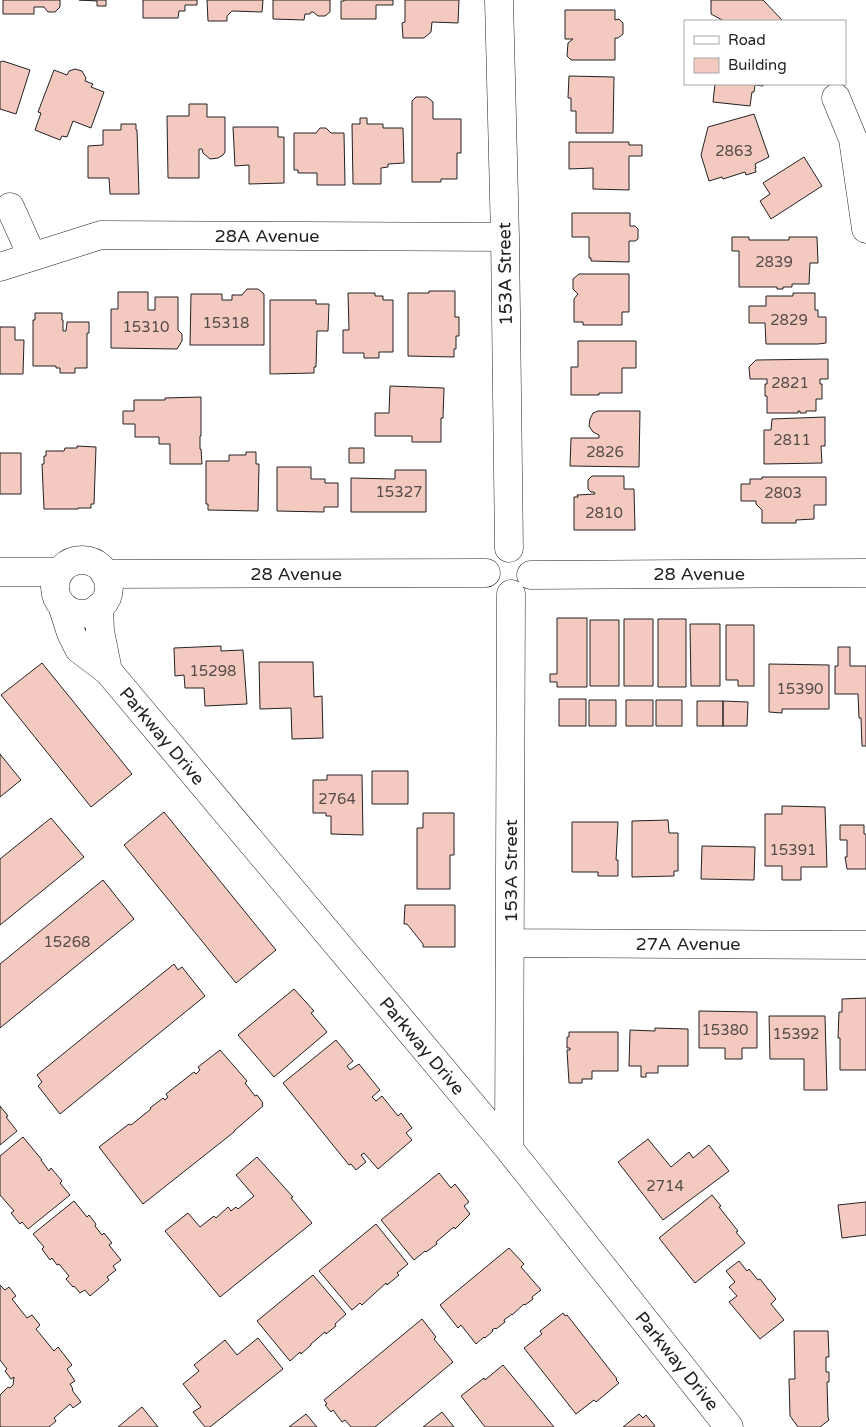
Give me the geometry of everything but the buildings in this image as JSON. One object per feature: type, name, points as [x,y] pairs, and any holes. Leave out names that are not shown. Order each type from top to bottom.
[{"type":"street","name":"153A Street","points":[[499,0],[509,548]]},
{"type":"street","points":[[836,98],[853,140],[866,229]]},
{"type":"street","points":[[10,207],[32,256]]},
{"type":"street","name":"28A Avenue","points":[[0,267],[101,235],[504,237]]},
{"type":"street","points":[[509,548],[515,549],[526,556],[530,562],[531,574],[529,582],[524,588],[511,594],[496,590],[487,579],[486,573],[487,564],[495,552],[509,548]]},
{"type":"street","points":[[83,560],[92,562],[105,574],[108,592],[105,600],[92,611],[76,613],[62,605],[57,598],[55,589],[59,572],[74,562],[83,560]]},
{"type":"street","points":[[0,572],[59,572]]},
{"type":"street","name":"28 Avenue","points":[[105,574],[486,573]]},
{"type":"street","name":"28 Avenue","points":[[531,574],[866,573]]},
{"type":"street","name":"153A Street","points":[[508,1149],[511,594]]},
{"type":"street","name":"Parkway Drive","points":[[62,605],[71,632],[80,649],[108,671],[508,1149],[729,1427]]},
{"type":"street","name":"Parkway Drive","points":[[99,607],[100,631],[108,671]]},
{"type":"street","name":"27A Avenue","points":[[510,943],[866,945]]}]
